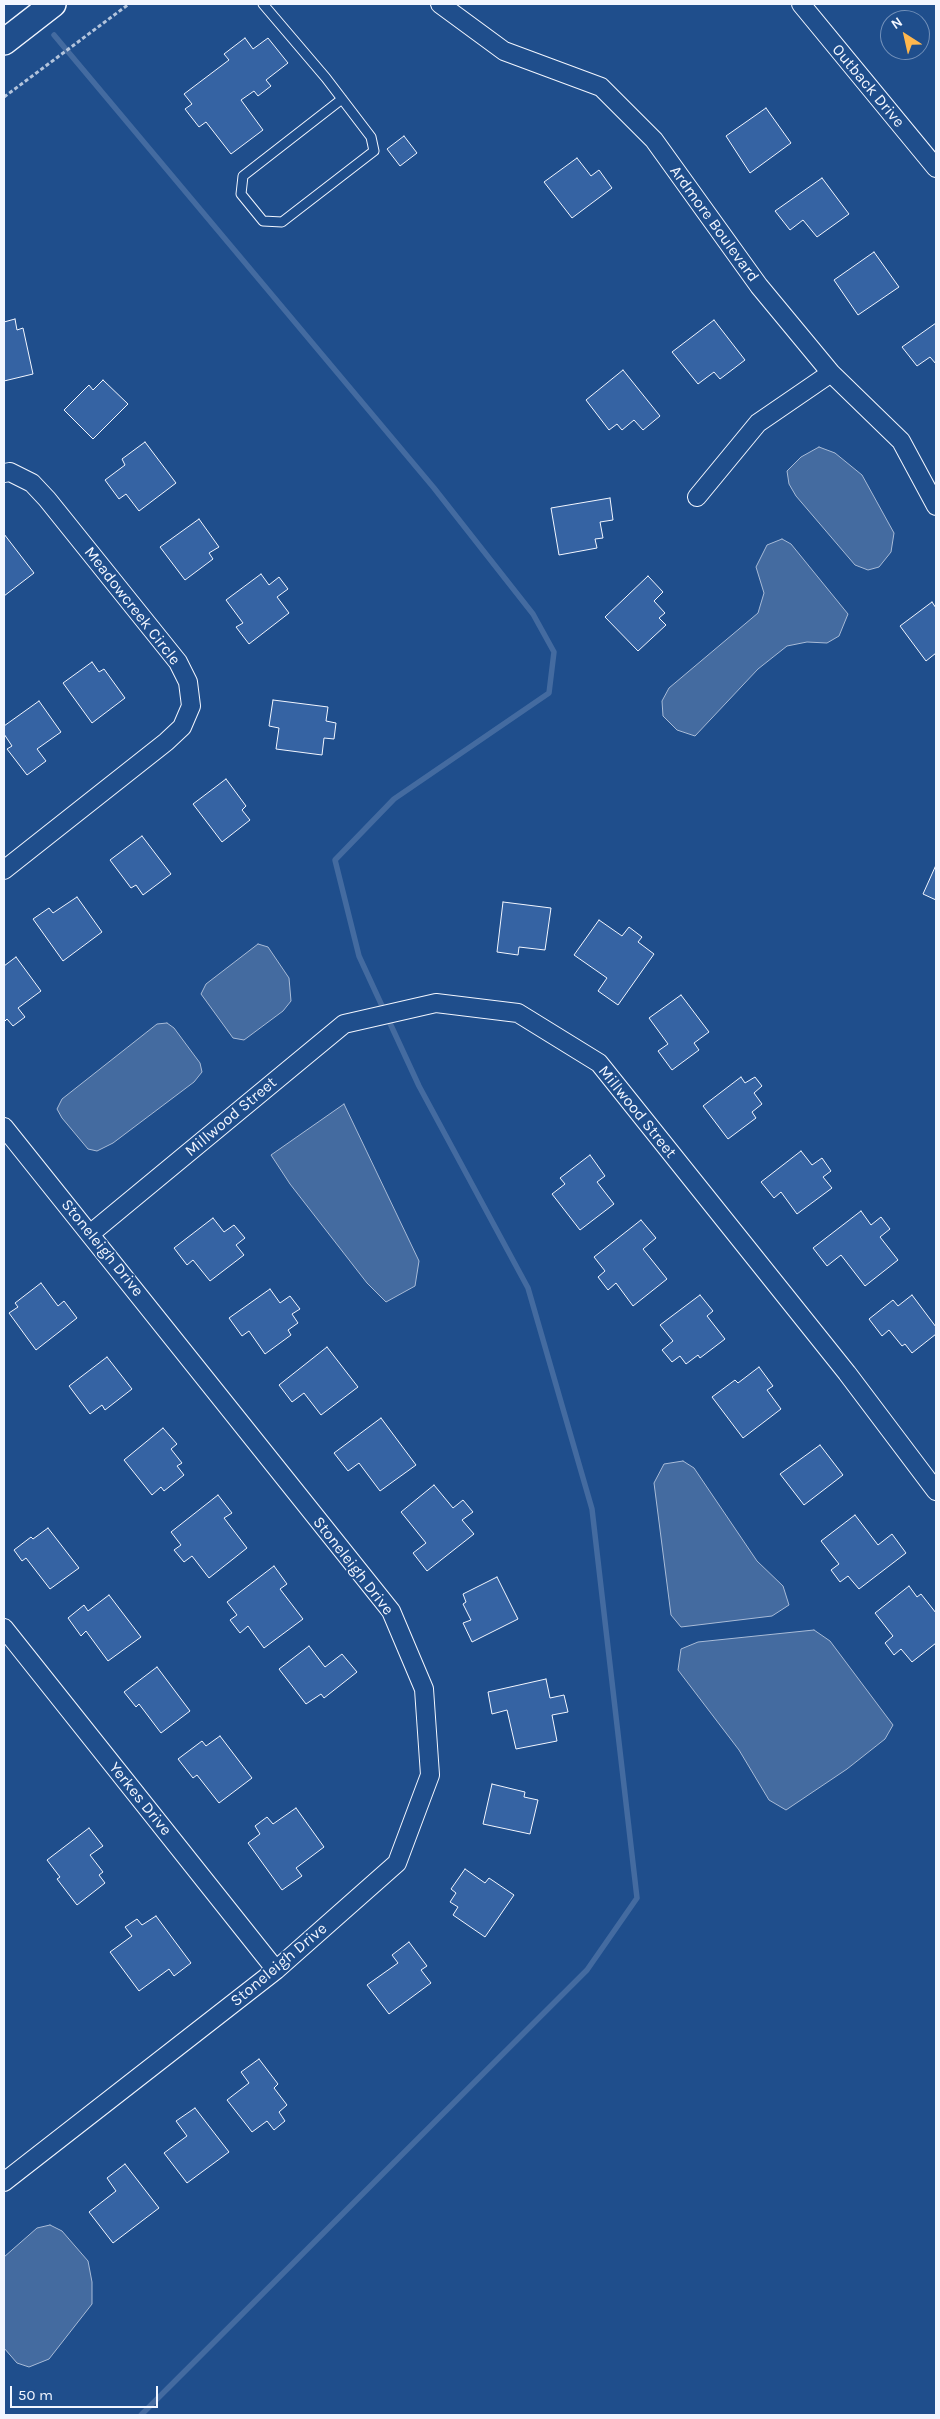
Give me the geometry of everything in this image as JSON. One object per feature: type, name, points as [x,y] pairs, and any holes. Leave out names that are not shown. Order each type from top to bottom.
[{"type":"main road","points":[[4,42],[24,12],[53,4]]},
{"type":"street","name":"Ardmore Boulevard","points":[[440,4],[504,51],[601,87],[654,140],[759,286],[831,373],[901,441],[936,506]]},
{"type":"street","name":"Outback Drive","points":[[801,4],[936,168]]},
{"type":"street","points":[[697,498],[758,423],[831,373]]},
{"type":"street","name":"Meadowcreek Circle","points":[[4,474],[10,472],[32,484],[60,515],[178,662],[188,682],[191,706],[182,727],[166,742],[4,870]]},
{"type":"street","name":"Millwood Street","points":[[90,1234],[344,1024],[436,1003],[518,1013],[599,1063],[847,1373],[936,1491]]},
{"type":"street","name":"Stoneleigh Drive","points":[[4,1128],[391,1611],[424,1689],[430,1775],[397,1863],[276,1970],[4,2182]]},
{"type":"street","name":"Yerkes Drive","points":[[4,1628],[276,1970]]},
{"type":"lane","points":[[262,4],[342,99],[371,137],[374,151],[282,222],[263,220],[241,194],[243,176],[342,99]]},
{"type":"path","points":[[4,97],[128,4]]},
{"type":"water","points":[[819,447],[835,453],[862,475],[894,533],[891,552],[879,567],[868,570],[855,565],[796,496],[789,484],[787,471],[801,457]]},
{"type":"water","points":[[782,539],[791,544],[848,614],[839,636],[827,643],[807,642],[787,646],[758,669],[695,736],[677,730],[663,716],[662,701],[669,688],[758,613],[764,593],[756,567],[767,545]]},
{"type":"water","points":[[258,944],[268,947],[289,978],[291,1001],[283,1011],[244,1040],[233,1038],[201,994],[206,984]]},
{"type":"water","points":[[167,1023],[174,1028],[200,1063],[202,1072],[194,1082],[113,1143],[97,1151],[88,1149],[62,1118],[57,1109],[62,1099],[157,1024]]},
{"type":"water","points":[[344,1104],[419,1261],[415,1286],[386,1302],[367,1283],[290,1184],[271,1155]]},
{"type":"water","points":[[683,1461],[694,1468],[757,1561],[783,1586],[789,1605],[772,1616],[681,1627],[671,1615],[654,1483],[664,1464]]},
{"type":"water","points":[[814,1630],[830,1641],[893,1725],[885,1739],[847,1769],[786,1810],[769,1800],[739,1750],[678,1670],[681,1649],[698,1642]]},
{"type":"water","points":[[50,2225],[62,2231],[88,2261],[92,2282],[92,2304],[49,2359],[29,2367],[17,2363],[4,2348],[4,2257],[37,2228]]},
{"type":"building","points":[[245,38],[253,49],[268,38],[288,63],[266,80],[271,86],[258,96],[254,91],[241,100],[263,130],[231,154],[206,122],[199,127],[185,109],[192,104],[184,94],[229,60],[224,54]]},
{"type":"building","points":[[766,108],[791,143],[750,173],[726,136]]},
{"type":"building","points":[[404,136],[417,153],[400,166],[387,149]]},
{"type":"building","points":[[577,158],[591,176],[599,170],[612,188],[572,218],[544,182]]},
{"type":"building","points":[[822,178],[849,214],[817,237],[803,220],[790,230],[775,211]]},
{"type":"building","points":[[874,252],[899,287],[858,315],[834,280]]},
{"type":"building","points":[[15,319],[17,330],[23,328],[33,374],[4,381],[4,322]]},
{"type":"building","points":[[714,320],[745,360],[720,379],[714,372],[698,384],[672,352]]},
{"type":"building","points":[[936,323],[936,364],[930,357],[917,366],[902,347]]},
{"type":"building","points":[[623,370],[660,416],[643,430],[634,420],[622,430],[617,424],[609,430],[586,400]]},
{"type":"building","points":[[103,380],[128,404],[93,439],[64,410],[89,385],[93,390]]},
{"type":"building","points":[[145,442],[176,483],[139,511],[126,494],[119,499],[105,480],[125,465],[122,459]]},
{"type":"building","points":[[610,498],[613,520],[600,522],[603,538],[595,539],[597,548],[559,555],[551,508]]},
{"type":"building","points":[[199,519],[219,547],[209,553],[213,559],[185,580],[160,547]]},
{"type":"building","points":[[4,534],[34,573],[4,596]]},
{"type":"building","points":[[261,574],[269,585],[279,577],[288,589],[277,597],[289,613],[249,644],[236,627],[243,623],[226,600]]},
{"type":"building","points":[[648,576],[663,592],[654,601],[665,613],[659,618],[666,625],[638,651],[605,617]]},
{"type":"building","points":[[932,602],[936,608],[936,653],[926,661],[900,626]]},
{"type":"building","points":[[92,662],[99,672],[104,669],[125,698],[92,723],[63,683]]},
{"type":"building","points":[[273,700],[328,707],[326,721],[336,723],[334,739],[324,738],[322,755],[276,749],[279,728],[269,726]]},
{"type":"building","points":[[39,701],[61,732],[37,749],[46,761],[27,775],[7,749],[12,746],[4,734],[4,726]]},
{"type":"building","points":[[226,779],[246,806],[242,810],[250,820],[222,842],[193,804]]},
{"type":"building","points":[[142,836],[171,874],[143,895],[136,885],[131,888],[110,860]]},
{"type":"building","points":[[936,865],[936,900],[923,894]]},
{"type":"building","points":[[77,897],[102,932],[63,961],[33,919],[49,908],[53,913]]},
{"type":"building","points":[[503,902],[551,908],[545,950],[519,947],[518,955],[497,952]]},
{"type":"building","points":[[599,920],[622,936],[629,927],[642,937],[638,942],[654,954],[618,1005],[598,991],[607,978],[574,955]]},
{"type":"building","points":[[16,957],[41,991],[18,1008],[25,1017],[13,1026],[7,1019],[4,1022],[4,966]]},
{"type":"building","points":[[681,995],[709,1032],[694,1043],[699,1050],[672,1070],[658,1051],[668,1044],[649,1018]]},
{"type":"building","points":[[741,1077],[745,1083],[755,1077],[762,1086],[754,1093],[762,1104],[752,1112],[756,1118],[728,1139],[703,1106]]},
{"type":"building","points":[[801,1151],[812,1165],[822,1158],[831,1171],[823,1177],[832,1188],[797,1214],[781,1192],[774,1198],[761,1182]]},
{"type":"building","points":[[590,1155],[605,1176],[597,1182],[614,1204],[580,1230],[552,1194],[565,1184],[560,1178]]},
{"type":"building","points":[[861,1211],[871,1225],[881,1217],[890,1229],[880,1237],[898,1260],[865,1286],[841,1255],[827,1266],[813,1248]]},
{"type":"building","points":[[213,1218],[224,1232],[234,1225],[245,1238],[236,1245],[244,1255],[210,1281],[193,1260],[187,1265],[174,1248]]},
{"type":"building","points":[[641,1220],[656,1238],[643,1249],[667,1279],[633,1306],[616,1283],[608,1290],[598,1277],[605,1271],[594,1257]]},
{"type":"building","points":[[41,1283],[58,1306],[64,1301],[77,1318],[36,1350],[9,1313],[18,1307],[15,1303]]},
{"type":"building","points":[[270,1289],[280,1303],[290,1296],[300,1309],[292,1314],[298,1323],[288,1330],[291,1335],[265,1354],[249,1331],[242,1336],[229,1318]]},
{"type":"building","points":[[700,1295],[713,1311],[707,1316],[725,1339],[700,1358],[698,1355],[686,1364],[680,1356],[672,1362],[662,1350],[673,1341],[660,1325]]},
{"type":"building","points":[[912,1295],[936,1327],[936,1334],[912,1353],[905,1344],[902,1346],[889,1330],[882,1336],[869,1319],[893,1300],[898,1306]]},
{"type":"building","points":[[327,1347],[358,1387],[321,1415],[304,1393],[292,1402],[279,1385]]},
{"type":"building","points":[[107,1357],[132,1389],[105,1410],[102,1405],[90,1414],[69,1386]]},
{"type":"building","points":[[759,1367],[773,1386],[767,1390],[781,1409],[743,1438],[712,1397],[735,1380],[738,1383]]},
{"type":"building","points":[[381,1418],[416,1465],[380,1491],[359,1463],[348,1471],[334,1453]]},
{"type":"building","points":[[163,1428],[177,1444],[171,1449],[182,1463],[177,1466],[184,1475],[164,1491],[161,1487],[152,1495],[124,1460]]},
{"type":"building","points":[[820,1445],[843,1475],[804,1505],[780,1474]]},
{"type":"building","points":[[434,1485],[453,1508],[463,1500],[473,1512],[462,1520],[474,1534],[427,1571],[413,1553],[426,1543],[401,1512]]},
{"type":"building","points":[[218,1495],[232,1513],[224,1518],[247,1548],[209,1578],[192,1556],[184,1562],[174,1550],[181,1545],[171,1532]]},
{"type":"building","points":[[855,1515],[878,1545],[892,1534],[906,1553],[859,1589],[848,1576],[840,1582],[831,1570],[839,1564],[821,1541]]},
{"type":"building","points":[[48,1528],[79,1568],[50,1589],[26,1558],[22,1561],[14,1550],[31,1537],[33,1539]]},
{"type":"building","points":[[274,1566],[287,1584],[280,1589],[303,1619],[264,1648],[248,1626],[240,1633],[230,1620],[237,1615],[227,1602]]},
{"type":"building","points":[[497,1577],[518,1619],[472,1642],[463,1623],[471,1620],[463,1604],[466,1602],[463,1594]]},
{"type":"building","points":[[909,1586],[917,1597],[921,1594],[936,1613],[936,1643],[912,1662],[901,1649],[894,1655],[885,1643],[893,1636],[875,1613]]},
{"type":"building","points":[[109,1595],[141,1637],[108,1661],[86,1631],[81,1636],[68,1618],[84,1605],[88,1611]]},
{"type":"building","points":[[309,1646],[325,1667],[342,1654],[357,1672],[324,1698],[321,1694],[306,1704],[279,1669]]},
{"type":"building","points":[[157,1667],[190,1711],[161,1733],[139,1704],[136,1707],[124,1692]]},
{"type":"building","points":[[546,1679],[550,1698],[564,1695],[568,1712],[552,1715],[557,1741],[516,1749],[507,1710],[492,1714],[488,1692]]},
{"type":"building","points":[[220,1736],[252,1778],[219,1803],[197,1775],[193,1778],[178,1759],[202,1741],[206,1746]]},
{"type":"building","points":[[492,1784],[525,1792],[524,1797],[538,1800],[530,1834],[483,1824]]},
{"type":"building","points":[[296,1808],[324,1847],[296,1868],[302,1876],[282,1890],[248,1843],[260,1834],[255,1826],[267,1817],[273,1824]]},
{"type":"building","points":[[89,1828],[103,1846],[90,1855],[103,1872],[99,1875],[105,1883],[77,1905],[57,1879],[60,1877],[47,1860]]},
{"type":"building","points":[[465,1869],[485,1883],[489,1878],[514,1895],[485,1937],[453,1915],[458,1907],[450,1902],[456,1893],[451,1889]]},
{"type":"building","points":[[156,1916],[191,1963],[174,1976],[169,1969],[139,1991],[110,1952],[132,1936],[125,1927],[137,1919],[142,1925]]},
{"type":"building","points":[[409,1942],[427,1966],[421,1970],[431,1983],[389,2014],[367,1985],[398,1963],[392,1955]]},
{"type":"building","points":[[259,2059],[278,2084],[274,2088],[287,2105],[279,2112],[285,2121],[274,2130],[267,2121],[252,2132],[227,2100],[249,2083],[241,2072]]},
{"type":"building","points":[[195,2108],[229,2152],[187,2183],[164,2153],[187,2136],[176,2121]]},
{"type":"building","points":[[125,2164],[159,2208],[113,2243],[89,2212],[116,2191],[107,2178]]},
{"type":"waterway","points":[[54,35],[434,488],[533,614],[554,652],[549,693],[394,799],[335,860],[359,956],[419,1086],[528,1288],[592,1509],[637,1898],[587,1970],[141,2415]]}]
